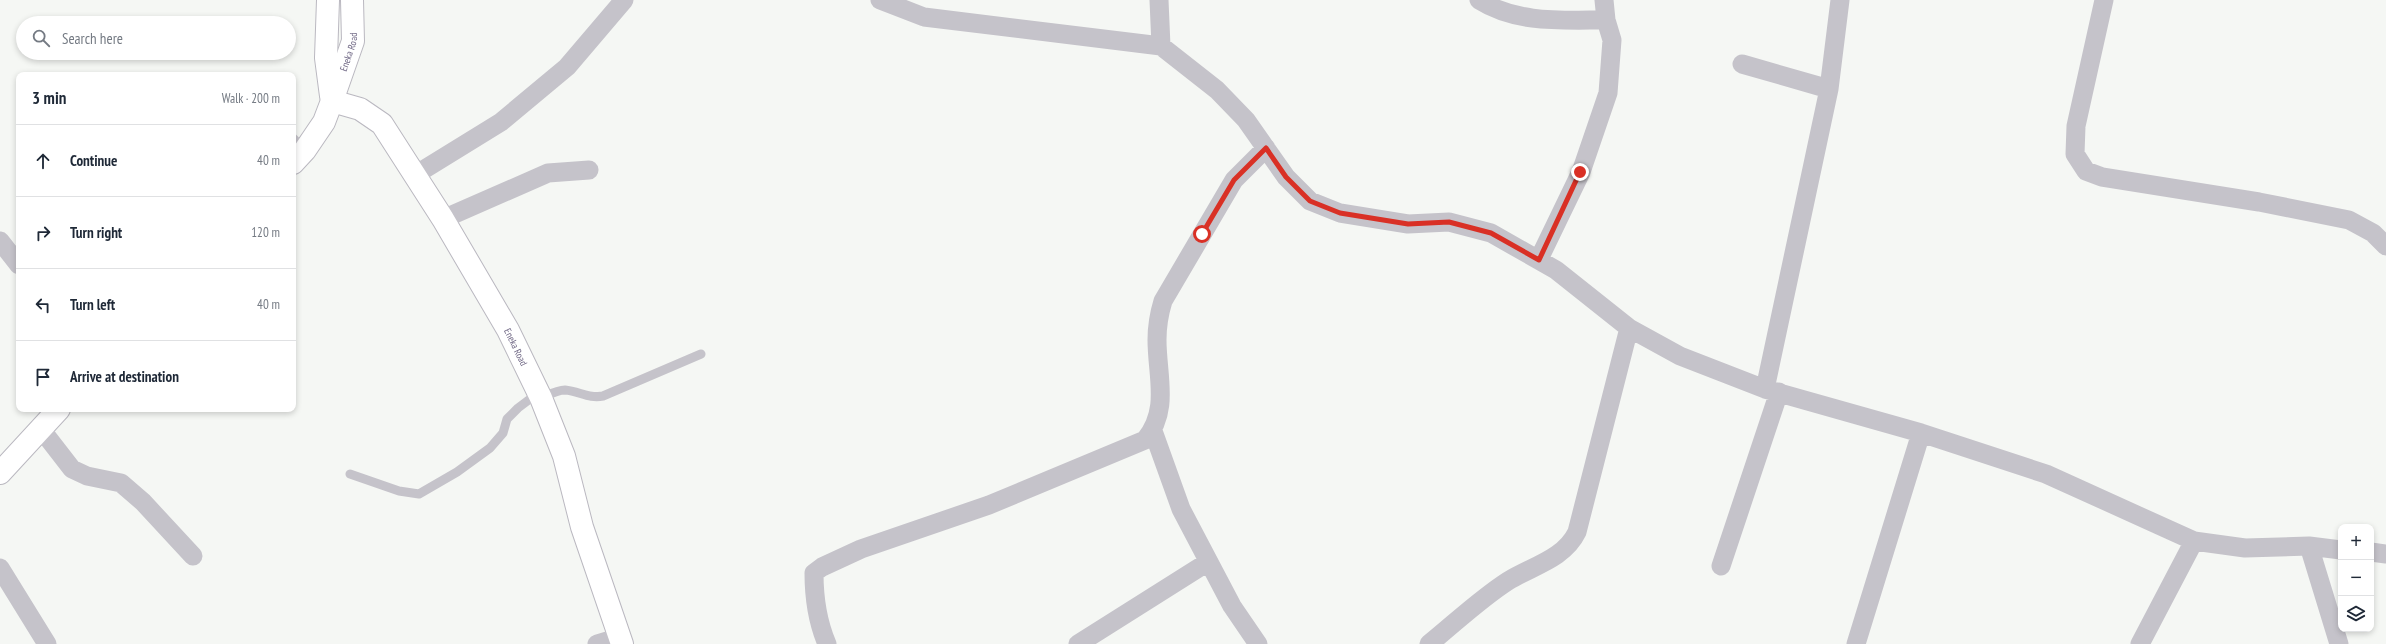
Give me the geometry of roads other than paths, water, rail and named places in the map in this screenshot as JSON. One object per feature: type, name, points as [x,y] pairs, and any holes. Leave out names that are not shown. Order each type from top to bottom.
[{"type":"main road","name":"Eneka Road","points":[[328,0],[326,58],[332,101]]},
{"type":"main road","name":"Eneka Road","points":[[332,101],[353,40],[352,0]]},
{"type":"main road","name":"Eneka Road","points":[[332,101],[360,109],[382,124],[444,219],[508,330],[540,396],[564,456],[582,527],[621,640]]},
{"type":"main road","points":[[297,150],[324,122],[332,101]]},
{"type":"main road","points":[[0,473],[56,412]]},
{"type":"street","points":[[415,175],[501,122],[567,67],[624,0]]},
{"type":"street","points":[[880,0],[924,18],[1161,46],[1217,90],[1246,120],[1286,177],[1310,201],[1340,213],[1408,224],[1449,222],[1491,233],[1539,260],[1629,328],[1680,356],[1772,390],[1921,433],[2046,474],[2194,541],[2245,548],[2309,546],[2338,550]]},
{"type":"street","points":[[1159,0],[1161,46]]},
{"type":"street","points":[[1479,0],[1492,8],[1528,19],[1606,20]]},
{"type":"street","points":[[1539,260],[1580,172],[1608,92],[1612,40],[1606,20],[1604,0]]},
{"type":"street","points":[[1721,566],[1772,390],[1829,89],[1840,0]]},
{"type":"street","points":[[2104,0],[2076,126],[2075,154],[2086,171],[2102,177],[2259,202],[2349,220],[2373,233],[2386,246]]},
{"type":"street","points":[[1742,64],[1829,89]]},
{"type":"street","points":[[827,644],[822,632],[814,587],[814,574],[822,567],[861,549],[1003,499],[1145,440],[1153,431],[1158,421],[1162,398],[1157,341],[1158,318],[1163,301],[1234,180],[1266,148]]},
{"type":"street","points":[[444,219],[548,173],[589,170]]},
{"type":"street","points":[[0,241],[16,261]]},
{"type":"street","points":[[1428,644],[1508,581],[1554,556],[1571,544],[1577,532],[1629,328]]},
{"type":"street","points":[[41,429],[72,469],[87,476],[121,484],[143,502],[193,556]]},
{"type":"street","points":[[1153,431],[1181,508],[1232,606],[1258,644]]},
{"type":"street","points":[[1856,644],[1921,433]]},
{"type":"street","points":[[2140,644],[2194,541]]},
{"type":"street","points":[[2309,546],[2339,644]]},
{"type":"street","points":[[2374,552],[2386,554]]},
{"type":"street","points":[[1078,644],[1208,562]]},
{"type":"street","points":[[0,568],[47,644]]},
{"type":"street","points":[[597,644],[621,640]]},
{"type":"lane","points":[[350,474],[399,492],[420,494],[457,472],[490,448],[503,433],[507,419],[518,408],[540,396],[566,390],[592,397],[603,396],[701,354]]}]
